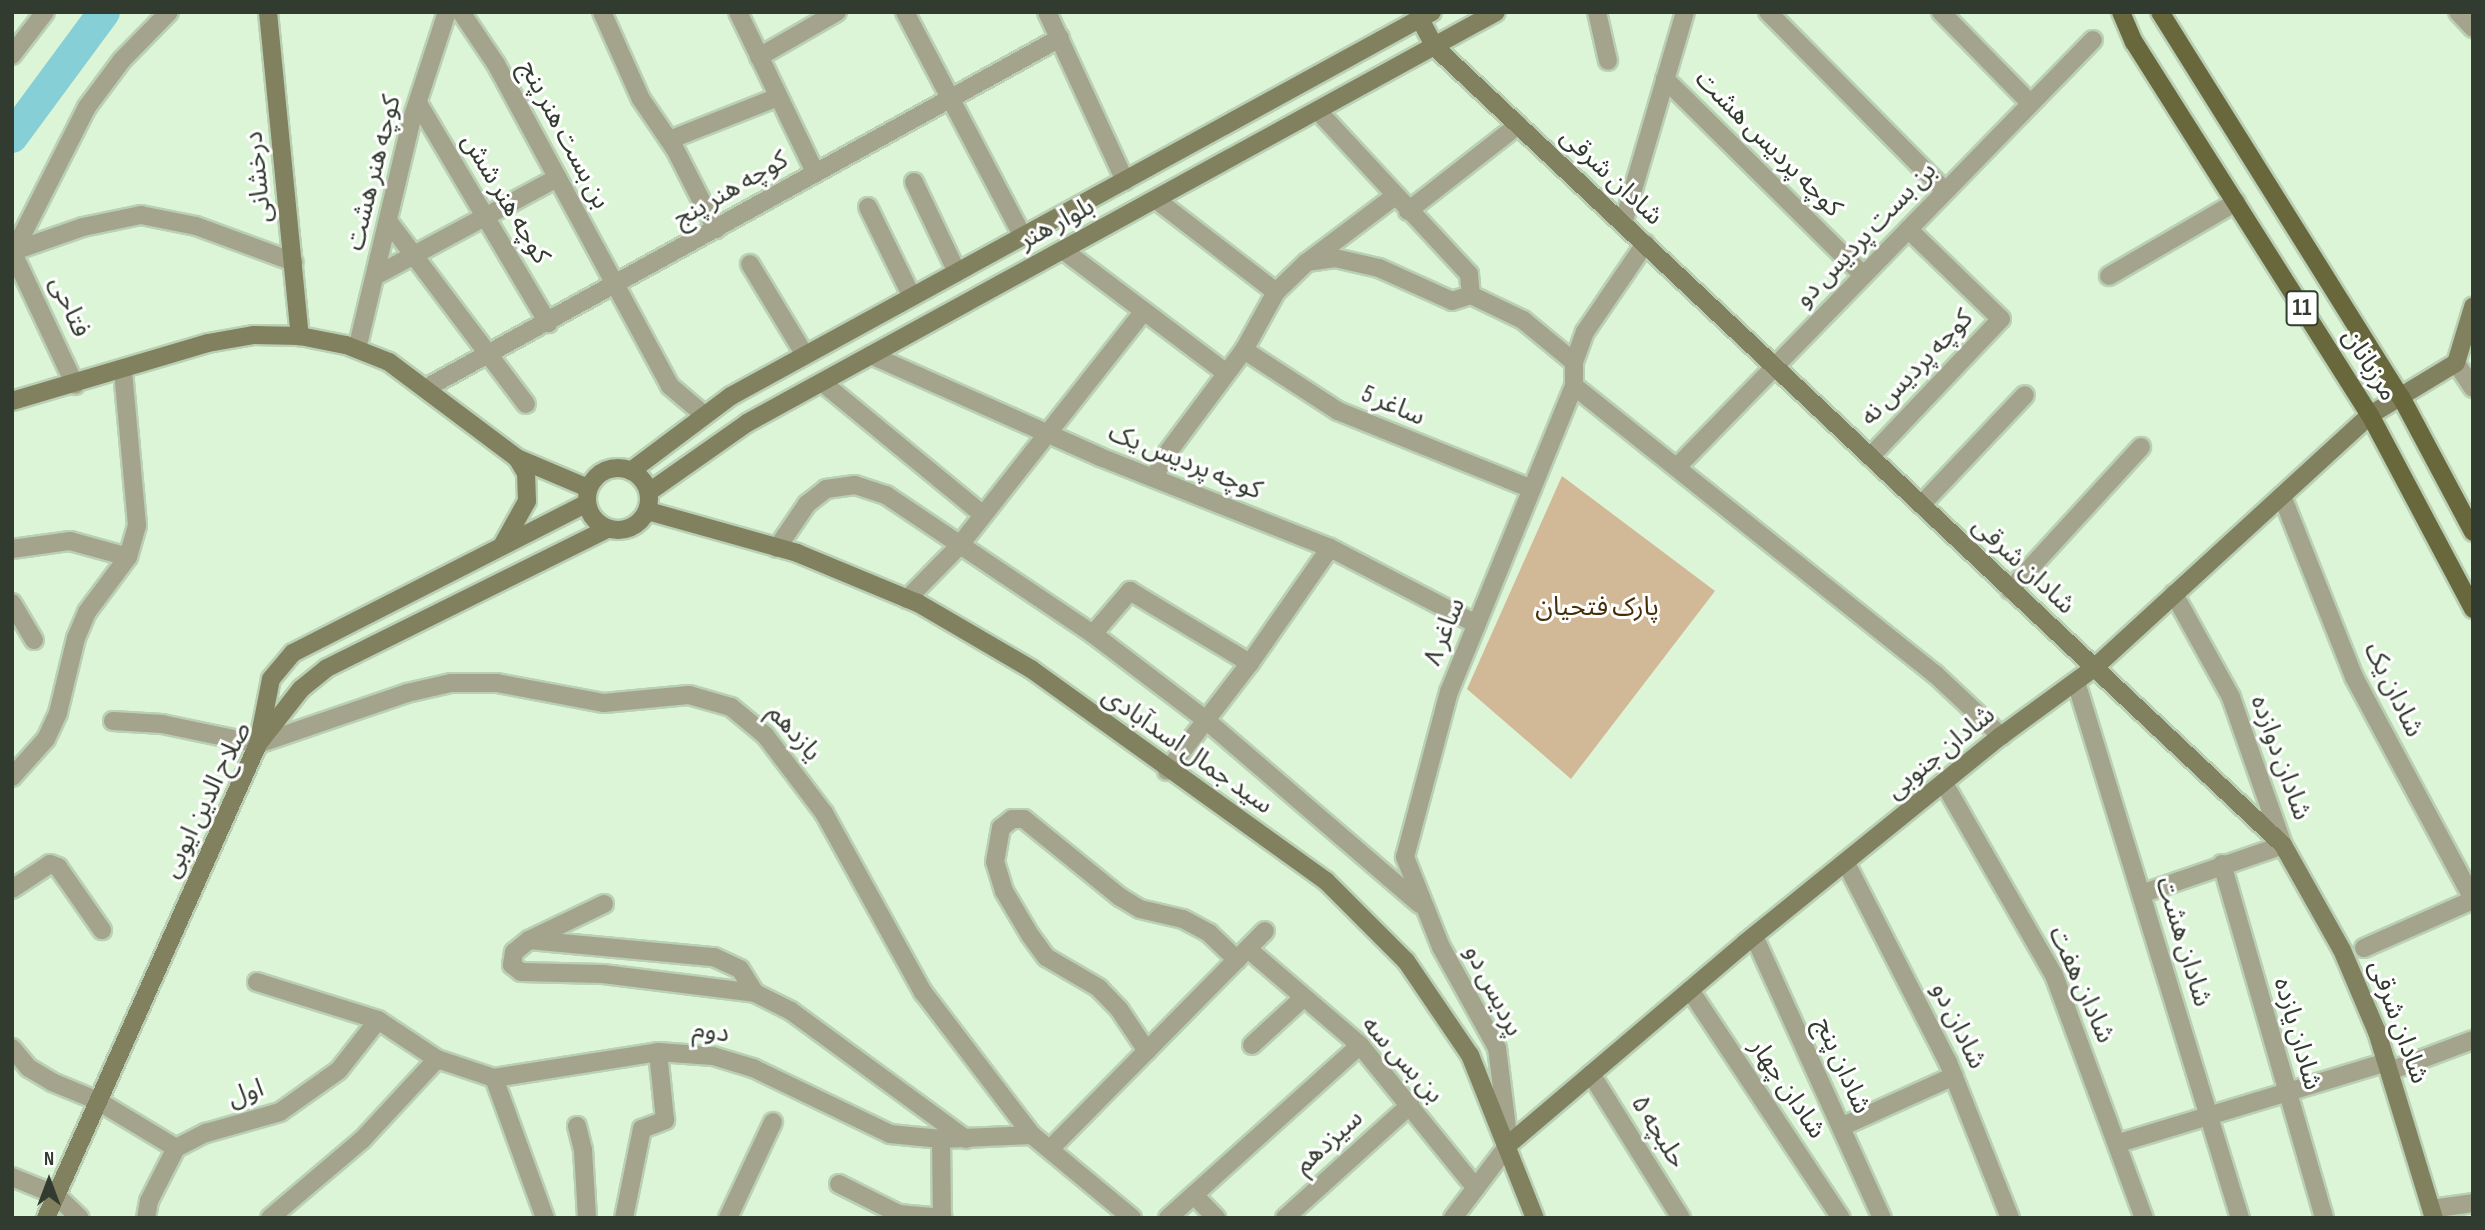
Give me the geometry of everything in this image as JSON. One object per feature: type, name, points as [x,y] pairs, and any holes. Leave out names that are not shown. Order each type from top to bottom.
[{"type":"main road","name":"درخشانی","points":[[268,12],[300,336]]},
{"type":"main road","name":"بلوار هنر","points":[[649,492],[747,423],[1158,201],[1496,12]]},
{"type":"main road","name":"مرزبانان","points":[[2121,12],[2134,42],[2370,415],[2473,609]]},
{"type":"main road","name":"مرزبانان","points":[[2160,12],[2401,397],[2473,532]]},
{"type":"main road","name":"بلوار هنر","points":[[631,471],[703,414],[805,355],[1426,16]]},
{"type":"main road","name":"شادان شرقی","points":[[1426,16],[1435,47],[2283,845],[2342,950],[2389,1067],[2432,1214]]},
{"type":"main road","points":[[2456,363],[2473,307]]},
{"type":"main road","points":[[12,401],[75,385],[208,343],[254,335],[300,336],[357,349],[389,362],[428,387],[517,458],[587,496]]},
{"type":"main road","name":"شادان جنوبی","points":[[1509,1144],[1754,936],[1945,785],[2001,736],[2094,668],[2370,415],[2456,363]]},
{"type":"main road","points":[[502,545],[527,501],[526,473],[517,458]]},
{"type":"main road","points":[[258,744],[271,680],[293,653],[502,545],[587,496],[606,470],[631,471],[649,492],[648,512],[631,528],[607,529],[590,515],[587,496]]},
{"type":"main road","name":"سید جمال اسدآبادی","points":[[648,512],[777,548],[907,599],[1031,669],[1167,771],[1326,881],[1406,961],[1470,1055],[1509,1144],[1535,1218]]},
{"type":"main road","name":"صلاح الدین ایوبی","points":[[46,1218],[258,744],[302,689],[327,667],[607,529]]},
{"type":"street","points":[[12,55],[45,12]]},
{"type":"street","points":[[13,251],[87,107],[122,60],[169,12]]},
{"type":"street","name":"کوچه هنر هشت","points":[[357,349],[418,103],[447,12]]},
{"type":"street","name":"بن بست هنر پنج","points":[[461,12],[496,64],[670,386],[703,414]]},
{"type":"street","points":[[602,12],[641,99],[669,140],[716,229]]},
{"type":"street","points":[[738,12],[815,172]]},
{"type":"street","points":[[759,57],[837,12]]},
{"type":"street","points":[[905,12],[1023,237]]},
{"type":"street","points":[[1047,12],[1125,181]]},
{"type":"street","points":[[1597,12],[1608,61]]},
{"type":"street","points":[[1623,224],[1685,12]]},
{"type":"street","points":[[1768,12],[1945,191]]},
{"type":"street","points":[[1941,12],[2029,102]]},
{"type":"street","points":[[2458,12],[2473,29]]},
{"type":"street","name":"کوچه هنر پنج","points":[[428,387],[1060,38]]},
{"type":"street","name":"بن بست پردیس دو","points":[[1677,467],[2029,102],[2094,40]]},
{"type":"street","name":"کوچه پردیس هشت","points":[[1665,79],[1863,275]]},
{"type":"street","points":[[669,140],[778,97]]},
{"type":"street","name":"کوچه هنر شش","points":[[418,103],[548,323]]},
{"type":"street","points":[[1318,111],[1469,274],[1471,295]]},
{"type":"street","points":[[1408,211],[1518,125]]},
{"type":"street","points":[[375,276],[557,178]]},
{"type":"street","points":[[914,182],[957,272]]},
{"type":"street","points":[[1155,476],[1244,350],[1276,292],[1307,262],[1395,196]]},
{"type":"street","points":[[1158,201],[1276,292]]},
{"type":"street","points":[[2109,276],[2235,202]]},
{"type":"street","points":[[867,207],[912,297]]},
{"type":"street","points":[[13,251],[83,227],[141,215],[196,226],[294,262]]},
{"type":"street","points":[[388,221],[526,404]]},
{"type":"street","name":"کوچه پردیس نه","points":[[1870,457],[2001,319],[1908,229]]},
{"type":"street","name":"ساغر ٨","points":[[1423,907],[1405,856],[1448,692],[1574,386],[1574,362],[1585,332],[1644,244]]},
{"type":"street","points":[[1063,250],[1226,373]]},
{"type":"street","name":"فتاحی","points":[[13,251],[75,385]]},
{"type":"street","points":[[1307,262],[1335,258],[1379,268],[1452,301],[1471,295],[1524,320],[1574,362]]},
{"type":"street","points":[[750,264],[805,355]]},
{"type":"street","points":[[907,599],[959,545],[1144,311]]},
{"type":"street","name":"ساغر 5","points":[[1244,350],[1338,411],[1532,489]]},
{"type":"street","name":"کوچه پردیس یک","points":[[871,355],[1047,432],[1330,548],[1476,624]]},
{"type":"street","points":[[2456,363],[2473,388]]},
{"type":"street","points":[[12,777],[46,739],[58,713],[76,638],[87,612],[128,557],[137,524],[123,370]]},
{"type":"street","points":[[822,383],[983,515]]},
{"type":"street","points":[[1574,386],[1935,674],[2001,736]]},
{"type":"street","points":[[1921,505],[2025,396]]},
{"type":"street","points":[[2010,590],[2141,446]]},
{"type":"street","points":[[777,548],[814,497],[845,485],[886,495],[1093,634],[1207,722],[1423,907]]},
{"type":"street","name":"شادان یک","points":[[2282,496],[2354,677],[2473,899],[2364,948]]},
{"type":"street","points":[[12,549],[70,541],[128,557]]},
{"type":"street","points":[[1167,771],[1207,722],[1330,548]]},
{"type":"street","points":[[1093,634],[1130,592],[1250,663]]},
{"type":"street","name":"شادان دوازده","points":[[2141,894],[2283,845],[2231,697],[2174,594]]},
{"type":"street","points":[[12,603],[34,640]]},
{"type":"street","name":"شادان هشت","points":[[2076,682],[2240,1218]]},
{"type":"street","name":"یازدهم","points":[[258,744],[407,693],[451,683],[497,683],[604,703],[689,695],[731,707],[765,735],[824,813],[923,992],[1032,1135]]},
{"type":"street","points":[[113,721],[162,724],[258,744]]},
{"type":"street","name":"شادان هفت","points":[[1945,785],[2054,975],[2119,1143],[2144,1218]]},
{"type":"street","name":"بن بس سه","points":[[1147,1051],[1119,1009],[1099,988],[1046,957],[1004,891],[995,862],[1001,828],[1012,819],[1024,819],[1120,897],[1140,909],[1183,919],[1243,955],[1360,1045],[1476,1188]]},
{"type":"street","name":"شادان دو","points":[[1846,863],[1954,1076],[2011,1218]]},
{"type":"street","points":[[12,889],[50,864],[58,867],[102,930]]},
{"type":"street","name":"شادان یازده","points":[[2222,864],[2324,1218]]},
{"type":"street","points":[[604,904],[529,940],[512,958],[521,972],[603,974],[755,993],[791,1011],[966,1139]]},
{"type":"street","name":"پردیس دو","points":[[1423,907],[1497,1048],[1509,1144]]},
{"type":"street","points":[[1050,1149],[1265,931]]},
{"type":"street","name":"شادان پنج","points":[[1754,936],[1882,1218]]},
{"type":"street","points":[[529,940],[714,957],[740,970],[755,993]]},
{"type":"street","name":"دوم","points":[[257,982],[378,1020],[437,1059],[494,1078],[658,1052],[713,1056],[753,1068],[890,1134],[941,1139],[1032,1135]]},
{"type":"street","name":"شادان چهار","points":[[1690,990],[1841,1218]]},
{"type":"street","points":[[1252,1045],[1302,999]]},
{"type":"street","name":"اول","points":[[176,1148],[206,1133],[280,1112],[339,1070],[378,1020]]},
{"type":"street","points":[[2119,1143],[2285,1090],[2389,1067],[2473,1040]]},
{"type":"street","points":[[1168,1218],[1360,1045]]},
{"type":"street","points":[[12,1048],[29,1068],[52,1082],[98,1101],[176,1148],[149,1201],[146,1218]]},
{"type":"street","points":[[624,1218],[642,1129],[665,1120],[658,1052]]},
{"type":"street","points":[[270,1218],[362,1140],[437,1059]]},
{"type":"street","name":"حلبچه ۵","points":[[1591,1074],[1681,1218]]},
{"type":"street","points":[[1841,1128],[1954,1076]]},
{"type":"street","points":[[494,1078],[545,1218]]},
{"type":"street","name":"سیزدهم","points":[[1284,1218],[1410,1105]]},
{"type":"street","points":[[728,1218],[773,1122]]},
{"type":"street","points":[[577,1126],[587,1218]]},
{"type":"street","points":[[1032,1135],[1132,1218]]},
{"type":"street","points":[[839,1184],[899,1214],[942,1218],[941,1139]]},
{"type":"street","points":[[1453,1218],[1509,1144]]},
{"type":"street","points":[[12,1177],[56,1195],[80,1218]]},
{"type":"street","points":[[1194,1195],[1216,1218]]},
{"type":"street","points":[[2432,1214],[2473,1203]]},
{"type":"green space","name":"پارک فتحیان","points":[[1562,476],[1715,591],[1571,779],[1467,689]]},
{"type":"waterway","points":[[12,137],[104,12]]}]
